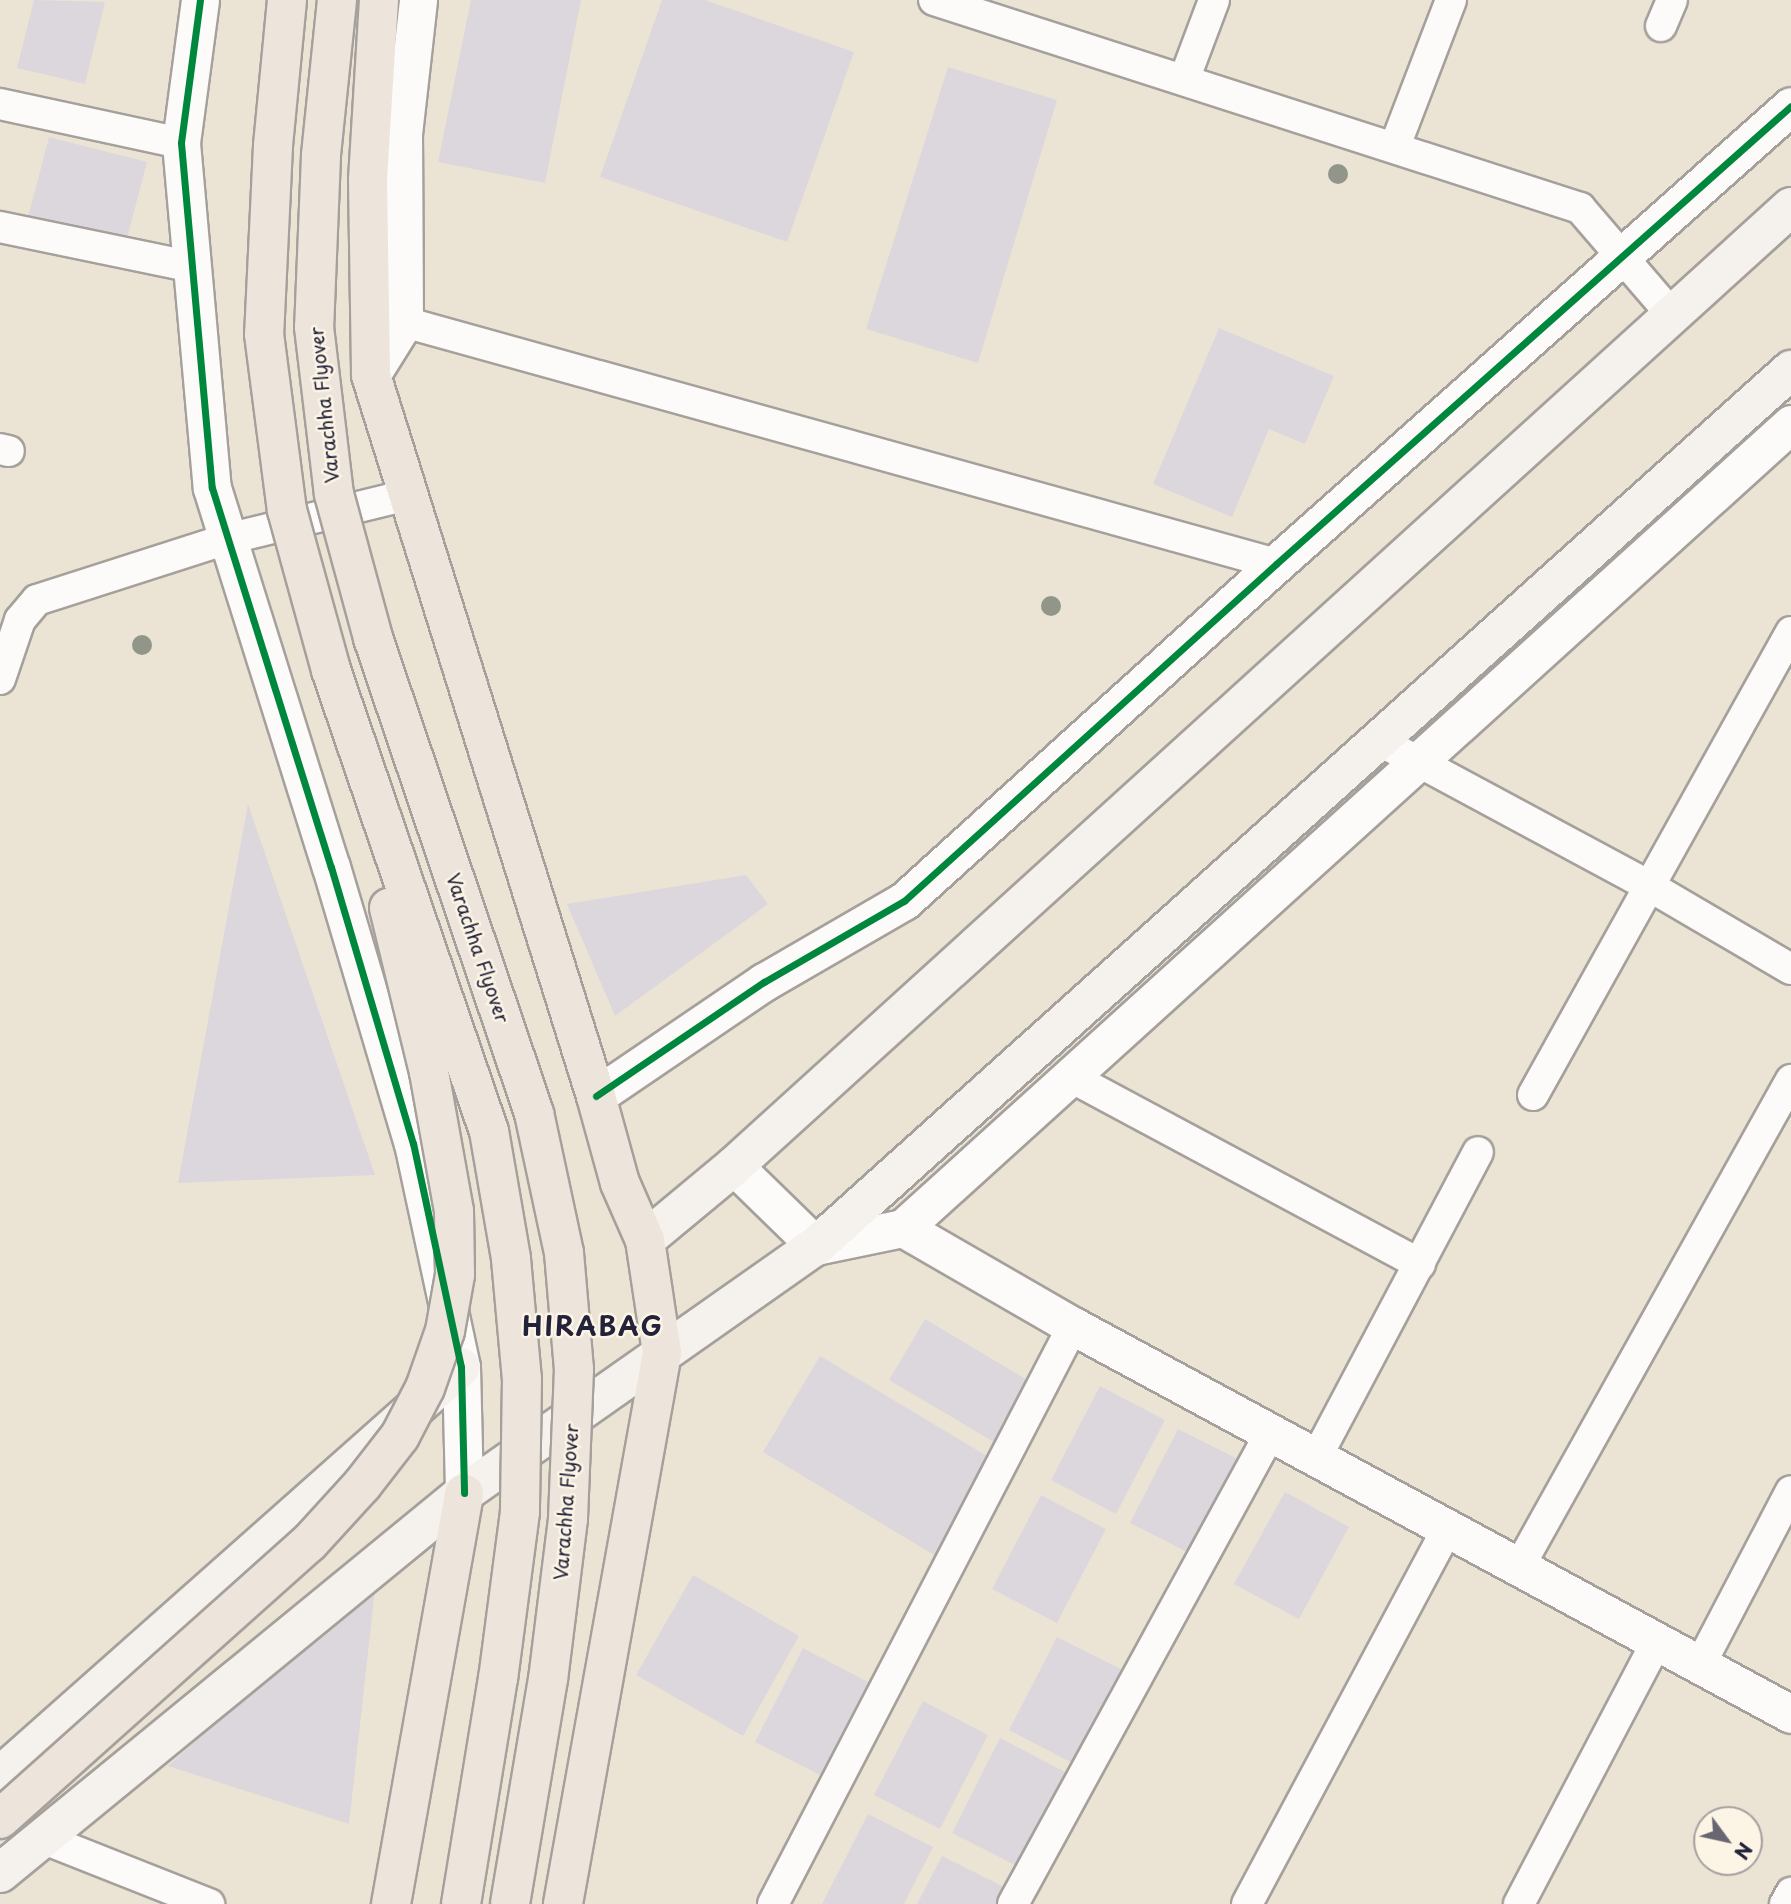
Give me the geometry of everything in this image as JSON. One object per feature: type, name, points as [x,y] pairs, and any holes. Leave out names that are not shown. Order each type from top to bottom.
[{"type":"main road","points":[[0,1819],[309,1543],[362,1485],[400,1436],[425,1388],[445,1331],[455,1275],[454,1210],[447,1158],[426,1059],[331,670],[287,510],[264,334],[273,146],[287,0]]},
{"type":"main road","name":"Varachha Flyover","points":[[337,0],[321,156],[314,327],[334,494],[373,638],[534,1113],[564,1253],[574,1369],[568,1519],[548,1679],[510,1904]]},
{"type":"main road","points":[[379,0],[374,47],[368,180],[371,375],[596,1096],[620,1183],[645,1240],[662,1353],[563,1904]]},
{"type":"main road","points":[[645,1240],[734,1166],[1791,207]]},
{"type":"main road","points":[[0,1873],[464,1493],[816,1246],[1791,370]]},
{"type":"main road","points":[[331,670],[489,1131],[510,1259],[522,1379],[520,1513],[498,1678],[461,1904]]},
{"type":"main road","points":[[0,1776],[461,1367]]},
{"type":"main road","points":[[391,1904],[464,1493]]},
{"type":"street","points":[[200,0],[181,143],[212,488],[331,867],[413,1143],[461,1367],[464,1493]]},
{"type":"street","points":[[371,375],[404,322],[403,134],[418,0]]},
{"type":"street","points":[[934,0],[981,8],[1184,80],[1580,208],[1672,315]]},
{"type":"street","points":[[1184,80],[1214,0]]},
{"type":"street","points":[[1395,146],[1451,0]]},
{"type":"street","points":[[0,104],[181,143]]},
{"type":"street","points":[[596,1096],[764,982],[904,901],[1276,564],[1791,106]]},
{"type":"street","points":[[0,227],[193,267]]},
{"type":"street","points":[[404,322],[1276,564]]},
{"type":"street","points":[[734,1166],[816,1246],[903,1228],[1791,424]]},
{"type":"street","points":[[0,679],[20,620],[37,600],[227,539],[408,495]]},
{"type":"street","points":[[1534,1095],[1791,632]]},
{"type":"street","points":[[1378,740],[1417,764],[1651,887],[1791,969]]},
{"type":"street","points":[[1071,1077],[1420,1264]]},
{"type":"street","points":[[1519,1567],[1791,1080]]},
{"type":"street","points":[[1316,1458],[1478,1152]]},
{"type":"street","points":[[903,1228],[1073,1326],[1791,1714]]},
{"type":"street","points":[[773,1904],[1073,1326]]},
{"type":"street","points":[[1013,1904],[1271,1432]]},
{"type":"street","points":[[1699,1665],[1791,1491]]},
{"type":"street","points":[[1247,1904],[1447,1529]]},
{"type":"street","points":[[1520,1904],[1657,1642]]},
{"type":"street","points":[[42,1838],[209,1904]]},
{"type":"street","points":[[1785,1904],[1791,1893]]},
{"type":"building","points":[[34,0],[105,2],[85,84],[17,68]]},
{"type":"building","points":[[471,0],[581,0],[545,183],[438,162]]},
{"type":"building","points":[[662,0],[705,0],[854,52],[787,242],[600,177]]},
{"type":"building","points":[[948,67],[1057,100],[978,363],[866,329]]},
{"type":"building","points":[[49,137],[147,162],[124,250],[26,225]]},
{"type":"building","points":[[1219,328],[1334,376],[1305,444],[1269,429],[1232,517],[1153,484]]},
{"type":"building","points":[[248,804],[375,1175],[178,1183]]},
{"type":"building","points":[[746,875],[768,904],[615,1016],[567,904]]},
{"type":"building","points":[[925,1319],[1029,1381],[994,1442],[889,1380]]},
{"type":"building","points":[[820,1356],[997,1462],[939,1558],[763,1452]]},
{"type":"building","points":[[1100,1386],[1165,1420],[1116,1514],[1051,1480]]},
{"type":"building","points":[[1178,1429],[1244,1462],[1195,1556],[1130,1523]]},
{"type":"building","points":[[1285,1492],[1349,1527],[1299,1619],[1234,1584]]},
{"type":"building","points":[[1041,1495],[1106,1529],[1057,1623],[992,1589]]},
{"type":"building","points":[[693,1575],[799,1636],[743,1736],[636,1675]]},
{"type":"building","points":[[376,1580],[349,1824],[168,1766]]},
{"type":"building","points":[[1057,1637],[1123,1670],[1074,1764],[1009,1730]]},
{"type":"building","points":[[803,1648],[868,1682],[820,1775],[755,1742]]},
{"type":"building","points":[[923,1701],[988,1735],[940,1829],[874,1795]]},
{"type":"building","points":[[1000,1738],[1065,1772],[1017,1866],[952,1833]]},
{"type":"building","points":[[868,1814],[933,1847],[904,1904],[822,1904]]},
{"type":"building","points":[[942,1856],[1008,1889],[1000,1904],[917,1904]]},
{"type":"cycle path","points":[[200,0],[181,143],[212,488],[331,867],[413,1143],[461,1367],[464,1493]]},
{"type":"cycle path","points":[[596,1096],[764,982],[904,901],[1276,564],[1791,106]]},
{"type":"district","name":"HIRABAG","points":[[593,1326]]}]
